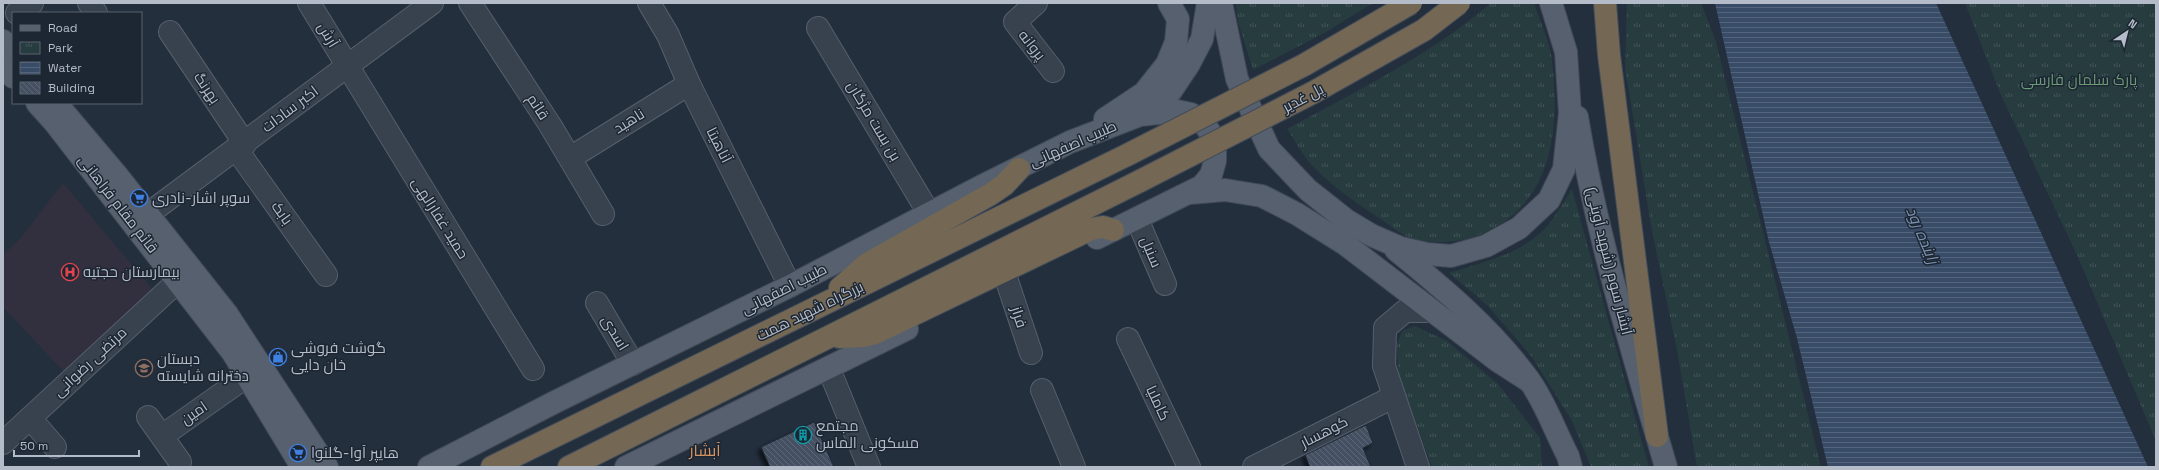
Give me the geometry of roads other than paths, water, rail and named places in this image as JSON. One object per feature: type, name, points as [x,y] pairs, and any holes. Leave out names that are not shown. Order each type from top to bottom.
[{"type":"highway","name":"پل غدیر","points":[[1127,155],[1304,65],[1411,3]]},
{"type":"highway","name":"پل غدیر","points":[[1140,181],[1314,92],[1424,30],[1459,3]]},
{"type":"highway","points":[[1605,3],[1609,55],[1657,436]]},
{"type":"highway","name":"بزرگراه شهید همت","points":[[492,467],[1127,155]]},
{"type":"highway","points":[[824,304],[867,264],[991,194],[1004,184],[1019,168]]},
{"type":"highway","name":"بزرگراه شهید همت","points":[[569,467],[1140,181]]},
{"type":"highway","points":[[828,338],[875,333],[1091,229],[1103,227],[1113,230]]},
{"type":"main road","points":[[1070,142],[1144,92],[1167,64],[1176,42],[1178,19],[1169,3]]},
{"type":"main road","points":[[1140,115],[1171,91],[1188,64],[1202,39],[1208,3]]},
{"type":"main road","points":[[1221,3],[1237,79],[1269,149],[1308,190],[1346,220],[1401,248],[1427,254],[1451,256],[1486,246],[1519,228],[1549,200],[1564,169],[1570,113],[1566,52],[1551,3]]},
{"type":"main road","points":[[3,41],[12,51]]},
{"type":"main road","name":"آبشار سوم (شهید آوینی)","points":[[1566,52],[1587,174],[1626,329],[1666,467]]},
{"type":"main road","points":[[3,66],[12,76]]},
{"type":"main road","name":"قائم مقام فراهانی","points":[[38,104],[55,123],[178,280],[233,353],[247,376],[309,463]]},
{"type":"main road","name":"قائم مقام فراهانی","points":[[57,104],[148,214],[227,314],[309,463]]},
{"type":"main road","points":[[635,465],[829,368],[1202,186],[1211,175],[1215,161],[1215,147],[1211,134],[1202,122],[1191,114],[1177,111],[1140,115]]},
{"type":"main road","name":"طبیب اصفهانی","points":[[429,467],[790,286],[1070,142],[1140,115]]},
{"type":"main road","points":[[1190,193],[1225,190],[1262,196],[1297,214],[1345,244],[1498,360],[1529,381]]},
{"type":"main road","points":[[1386,241],[1446,291],[1486,329],[1529,381],[1567,463]]},
{"type":"main road","points":[[309,463],[337,467]]},
{"type":"street","points":[[18,12],[32,3]]},
{"type":"street","points":[[89,3],[95,12]]},
{"type":"street","name":"آرش","points":[[309,3],[347,66]]},
{"type":"street","name":"اکبر سادات","points":[[148,214],[241,147],[432,3]]},
{"type":"street","name":"قائم","points":[[470,3],[570,158],[603,214]]},
{"type":"street","name":"آناهیتا","points":[[649,3],[668,35],[689,84],[790,286]]},
{"type":"street","name":"پروانه","points":[[1036,3],[1015,22],[1053,71]]},
{"type":"street","points":[[3,4],[12,14]]},
{"type":"street","name":"بن بست مژگان","points":[[818,28],[930,214]]},
{"type":"street","name":"بهرنگ","points":[[170,32],[241,147]]},
{"type":"street","name":"حمید غفارالهی","points":[[347,66],[533,369]]},
{"type":"street","name":"ناهید","points":[[570,158],[689,84]]},
{"type":"street","name":"بابک","points":[[241,147],[326,275]]},
{"type":"street","name":"سنبل","points":[[1137,219],[1164,284]]},
{"type":"street","name":"مرتضی رضوانی","points":[[3,443],[178,280]]},
{"type":"street","name":"فراز","points":[[1007,281],[1031,353]]},
{"type":"street","name":"اسدی","points":[[597,303],[633,364]]},
{"type":"street","points":[[1418,467],[1393,397],[1384,366],[1385,328],[1405,311],[1432,310]]},
{"type":"street","name":"کاملیا","points":[[1128,339],[1189,467]]},
{"type":"street","points":[[829,368],[869,467]]},
{"type":"street","name":"امین","points":[[162,436],[247,376]]},
{"type":"street","points":[[1042,390],[1074,467]]},
{"type":"street","name":"کوهسار","points":[[1254,467],[1393,397]]},
{"type":"street","points":[[148,416],[180,462]]},
{"type":"street","points":[[30,418],[55,448]]},
{"type":"water","name":"زاینده رود","points":[[1715,3],[1936,3],[2148,467],[1828,467],[1797,338],[1769,242]]},
{"type":"place","name":"سوپر اشار-نادری","points":[[139,198]]},
{"type":"place","name":"بیمارستان حجتیه","points":[[70,272]]},
{"type":"place","name":"گوشت فروشی خان دایی","points":[[278,357]]},
{"type":"place","name":"دبستان دخترانه شایسته","points":[[144,368]]},
{"type":"place","name":"مجتمع مسکونی الماس","points":[[803,435]]},
{"type":"place","name":"هایپر آوا-گلنوا","points":[[298,453]]},
{"type":"district","name":"آبشار","points":[[705,450]]},
{"type":"park label","name":"پارک سلمان فارسی","points":[[2079,80]]}]
